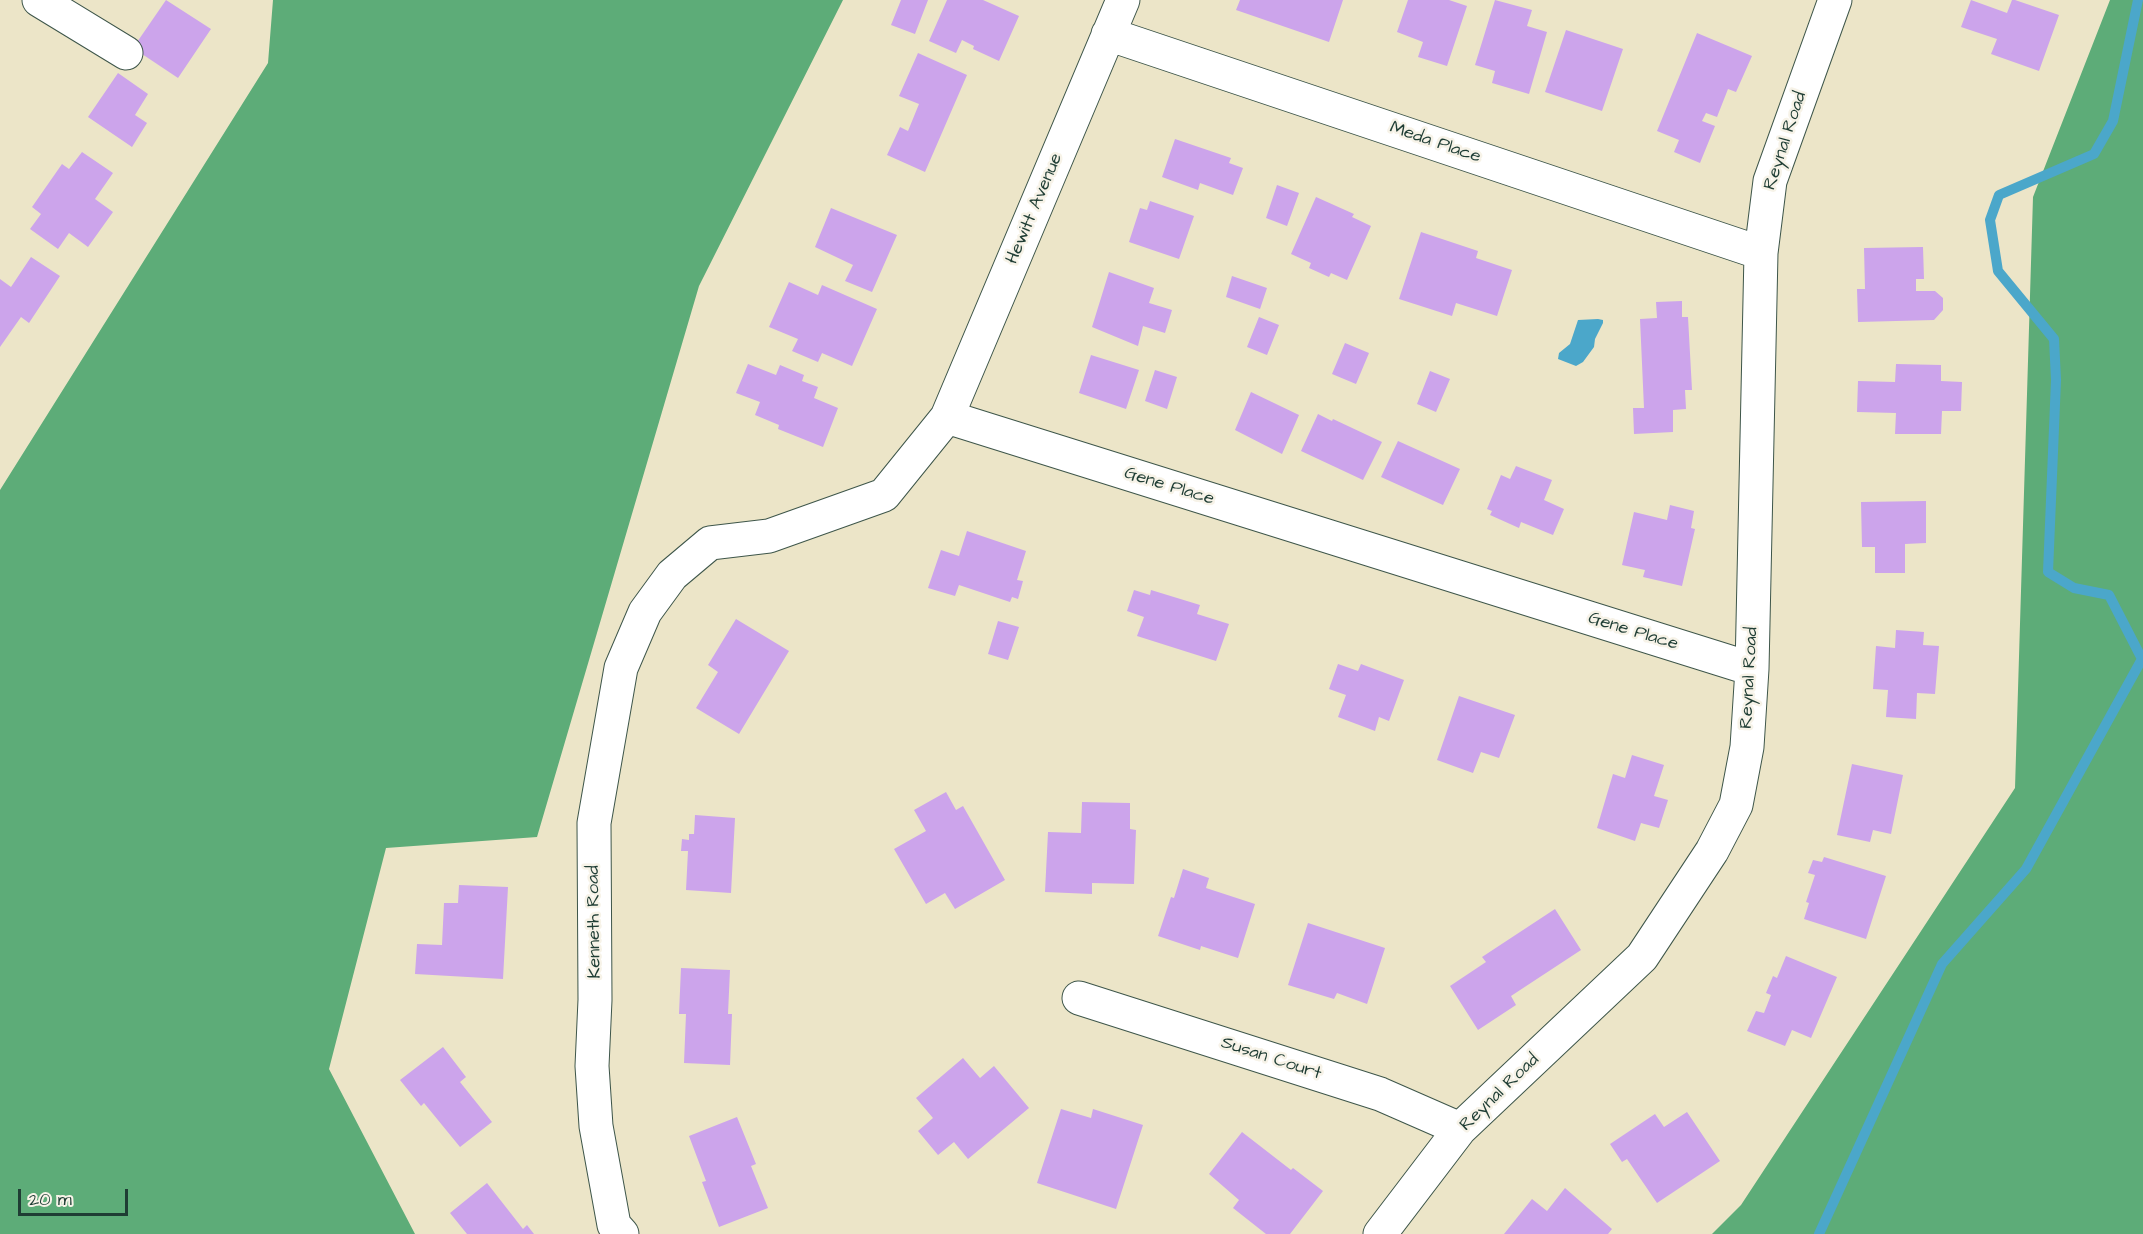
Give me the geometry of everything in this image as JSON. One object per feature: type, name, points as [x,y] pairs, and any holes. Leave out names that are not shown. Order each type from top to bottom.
[{"type":"street","points":[[39,0],[126,52]]},
{"type":"street","name":"Hewitt Avenue","points":[[947,417],[1123,0]]},
{"type":"street","name":"Reynal Road","points":[[1380,1234],[1460,1129],[1642,957],[1712,851],[1736,805],[1747,747],[1752,669],[1761,253],[1770,181],[1835,0]]},
{"type":"street","name":"Meda Place","points":[[1108,34],[1761,253]]},
{"type":"street","name":"Kenneth Road","points":[[622,1234],[614,1224],[596,1126],[592,1066],[595,1000],[594,823],[621,668],[645,612],[672,575],[710,543],[769,536],[884,495],[947,417]]},
{"type":"street","name":"Gene Place","points":[[947,417],[1752,669]]},
{"type":"street","name":"Susan Court","points":[[1079,998],[1380,1094],[1460,1129]]},
{"type":"green space","points":[[273,0],[843,0],[699,286],[537,837],[386,848],[329,1069],[415,1234],[0,1234],[0,490],[268,63]]},
{"type":"green space","points":[[2110,0],[2143,0],[2143,1234],[1712,1234],[1741,1205],[2015,788],[2033,197]]},
{"type":"water","points":[[1578,320],[1603,320],[1603,323],[1595,339],[1594,347],[1583,362],[1576,366],[1558,359],[1559,353],[1570,344]]},
{"type":"building","points":[[166,0],[211,29],[178,78],[133,48]]},
{"type":"building","points":[[901,0],[928,0],[915,34],[891,25]]},
{"type":"building","points":[[947,0],[983,0],[1019,16],[999,61],[973,49],[974,46],[962,40],[956,53],[929,41]]},
{"type":"building","points":[[1240,0],[1343,0],[1329,42],[1236,10]]},
{"type":"building","points":[[1408,0],[1449,0],[1467,6],[1447,66],[1418,57],[1423,42],[1397,32]]},
{"type":"building","points":[[1495,0],[1532,10],[1527,26],[1547,32],[1529,94],[1492,83],[1495,71],[1475,65]]},
{"type":"building","points":[[1971,0],[2007,13],[2012,0],[2015,0],[2059,15],[2039,71],[1991,54],[1997,39],[1961,27]]},
{"type":"building","points":[[1566,30],[1623,49],[1602,111],[1545,92]]},
{"type":"building","points":[[1697,33],[1752,56],[1736,92],[1728,89],[1717,117],[1706,113],[1702,121],[1715,126],[1700,163],[1674,152],[1679,140],[1657,131]]},
{"type":"building","points":[[918,53],[967,75],[925,172],[887,155],[900,127],[908,131],[919,104],[899,96]]},
{"type":"building","points":[[118,73],[148,94],[135,115],[147,123],[132,147],[88,117]]},
{"type":"building","points":[[1175,139],[1231,158],[1229,163],[1243,168],[1233,195],[1200,183],[1198,190],[1162,177]]},
{"type":"building","points":[[82,152],[113,173],[95,199],[113,212],[88,247],[69,233],[58,249],[30,229],[41,214],[32,207],[62,164],[69,169]]},
{"type":"building","points":[[1277,185],[1299,193],[1287,226],[1266,218]]},
{"type":"building","points":[[1316,197],[1354,214],[1352,217],[1371,226],[1347,280],[1331,273],[1329,277],[1309,268],[1311,263],[1291,254]]},
{"type":"building","points":[[1150,201],[1194,216],[1179,259],[1129,242],[1140,208],[1147,210]]},
{"type":"building","points":[[831,208],[897,235],[872,292],[845,281],[853,265],[815,247]]},
{"type":"building","points":[[1421,232],[1478,251],[1476,258],[1512,270],[1497,316],[1456,303],[1452,316],[1399,299]]},
{"type":"building","points":[[1923,247],[1924,279],[1916,279],[1916,291],[1935,291],[1943,298],[1943,310],[1934,320],[1858,322],[1857,289],[1865,289],[1864,248]]},
{"type":"building","points":[[31,257],[60,276],[29,323],[21,317],[0,347],[0,279],[11,287]]},
{"type":"building","points":[[1109,272],[1154,288],[1149,303],[1172,310],[1165,333],[1143,326],[1138,346],[1092,327]]},
{"type":"building","points":[[1232,276],[1267,288],[1260,309],[1226,297]]},
{"type":"building","points":[[789,282],[818,295],[822,285],[877,309],[852,366],[822,353],[818,362],[792,351],[798,339],[769,327]]},
{"type":"building","points":[[1682,301],[1682,317],[1688,317],[1692,390],[1685,390],[1686,409],[1673,410],[1673,432],[1634,434],[1633,408],[1644,408],[1640,319],[1657,318],[1656,302]]},
{"type":"building","points":[[1259,317],[1279,325],[1267,355],[1247,347]]},
{"type":"building","points":[[1345,343],[1369,353],[1356,384],[1332,374]]},
{"type":"building","points":[[1091,355],[1139,370],[1126,409],[1079,393]]},
{"type":"building","points":[[748,364],[776,375],[780,365],[804,375],[802,381],[818,387],[814,398],[838,408],[823,447],[778,429],[779,425],[755,415],[760,402],[736,393]]},
{"type":"building","points":[[1896,364],[1941,365],[1941,381],[1962,382],[1961,411],[1942,411],[1941,434],[1895,434],[1896,413],[1857,412],[1858,381],[1895,382]]},
{"type":"building","points":[[1155,370],[1177,377],[1167,409],[1145,401]]},
{"type":"building","points":[[1430,371],[1450,379],[1436,412],[1417,404]]},
{"type":"building","points":[[1251,392],[1299,415],[1282,454],[1235,430]]},
{"type":"building","points":[[1318,414],[1382,442],[1363,480],[1301,451]]},
{"type":"building","points":[[1398,441],[1460,469],[1443,505],[1381,477]]},
{"type":"building","points":[[1516,466],[1552,480],[1544,500],[1564,509],[1553,535],[1521,522],[1519,528],[1490,515],[1492,511],[1487,509],[1501,475],[1510,479]]},
{"type":"building","points":[[1926,501],[1926,543],[1905,544],[1905,573],[1875,573],[1875,547],[1862,547],[1861,502]]},
{"type":"building","points":[[1670,505],[1694,511],[1691,528],[1695,529],[1682,586],[1643,577],[1645,570],[1622,565],[1634,512],[1667,520]]},
{"type":"building","points":[[967,531],[1026,551],[1017,580],[1023,581],[1018,599],[1012,597],[1010,602],[959,585],[955,596],[928,588],[941,550],[959,556]]},
{"type":"building","points":[[1134,590],[1150,595],[1151,590],[1200,605],[1197,614],[1229,624],[1216,661],[1137,636],[1144,617],[1127,611]]},
{"type":"building","points":[[736,619],[789,651],[739,734],[696,708],[718,672],[708,665]]},
{"type":"building","points":[[998,621],[1019,627],[1008,660],[988,654]]},
{"type":"building","points":[[1896,630],[1924,632],[1923,645],[1939,646],[1935,694],[1917,693],[1916,719],[1886,717],[1888,690],[1873,689],[1876,646],[1895,648]]},
{"type":"building","points":[[1338,664],[1358,671],[1361,664],[1404,680],[1389,721],[1379,717],[1375,731],[1338,717],[1346,695],[1329,689]]},
{"type":"building","points":[[1459,696],[1515,715],[1499,758],[1481,752],[1473,773],[1437,760]]},
{"type":"building","points":[[1632,755],[1664,765],[1654,796],[1668,800],[1659,828],[1641,823],[1635,841],[1597,828],[1613,774],[1625,778]]},
{"type":"building","points":[[1852,764],[1903,775],[1891,834],[1873,830],[1870,842],[1837,835]]},
{"type":"building","points":[[946,792],[956,810],[963,806],[1005,880],[955,909],[945,893],[926,904],[894,849],[926,831],[914,810]]},
{"type":"building","points":[[1082,802],[1130,803],[1130,829],[1136,830],[1134,884],[1092,883],[1092,894],[1045,892],[1048,832],[1081,833]]},
{"type":"building","points":[[695,815],[735,818],[731,893],[686,890],[688,851],[681,851],[682,839],[689,840],[689,834],[694,834]]},
{"type":"building","points":[[1824,857],[1886,876],[1866,939],[1804,919],[1809,903],[1806,902],[1815,875],[1808,873],[1813,860],[1822,862]]},
{"type":"building","points":[[1183,869],[1209,878],[1206,888],[1255,904],[1238,958],[1201,946],[1200,950],[1158,936]]},
{"type":"building","points":[[459,885],[508,887],[503,979],[415,974],[417,944],[442,945],[444,903],[458,903]]},
{"type":"building","points":[[1555,909],[1581,950],[1511,996],[1516,1005],[1478,1030],[1450,986],[1486,962],[1482,957]]},
{"type":"building","points":[[1308,923],[1385,948],[1367,1004],[1337,993],[1334,999],[1288,985]]},
{"type":"building","points":[[1786,956],[1837,977],[1811,1038],[1792,1030],[1785,1046],[1747,1031],[1756,1011],[1764,1013],[1771,995],[1766,993],[1773,976],[1777,978]]},
{"type":"building","points":[[681,968],[730,970],[728,1014],[732,1014],[730,1065],[684,1063],[686,1014],[679,1014]]},
{"type":"building","points":[[443,1047],[466,1077],[460,1082],[492,1122],[460,1147],[424,1103],[421,1106],[400,1080]]},
{"type":"building","points":[[963,1058],[980,1078],[994,1066],[1029,1108],[968,1159],[954,1142],[938,1155],[918,1131],[933,1118],[916,1098]]},
{"type":"building","points":[[1061,1109],[1091,1118],[1093,1109],[1143,1125],[1116,1209],[1037,1183]]},
{"type":"building","points":[[1687,1112],[1720,1161],[1657,1203],[1627,1159],[1622,1162],[1610,1144],[1655,1114],[1664,1127]]},
{"type":"building","points":[[737,1117],[756,1164],[751,1166],[768,1208],[719,1227],[702,1182],[706,1181],[689,1136]]},
{"type":"building","points":[[1242,1132],[1291,1170],[1293,1168],[1323,1191],[1290,1234],[1266,1234],[1233,1208],[1239,1200],[1209,1174]]},
{"type":"building","points":[[487,1183],[523,1229],[527,1225],[534,1234],[467,1234],[450,1213]]},
{"type":"building","points":[[1565,1188],[1612,1229],[1608,1234],[1504,1234],[1532,1199],[1547,1211]]},
{"type":"waterway","points":[[1819,1234],[1942,964],[2026,869],[2142,659],[2109,595],[2074,588],[2048,572],[2056,380],[2054,339],[1998,271],[1990,220],[1999,195],[2094,154],[2113,121],[2138,0]]}]
